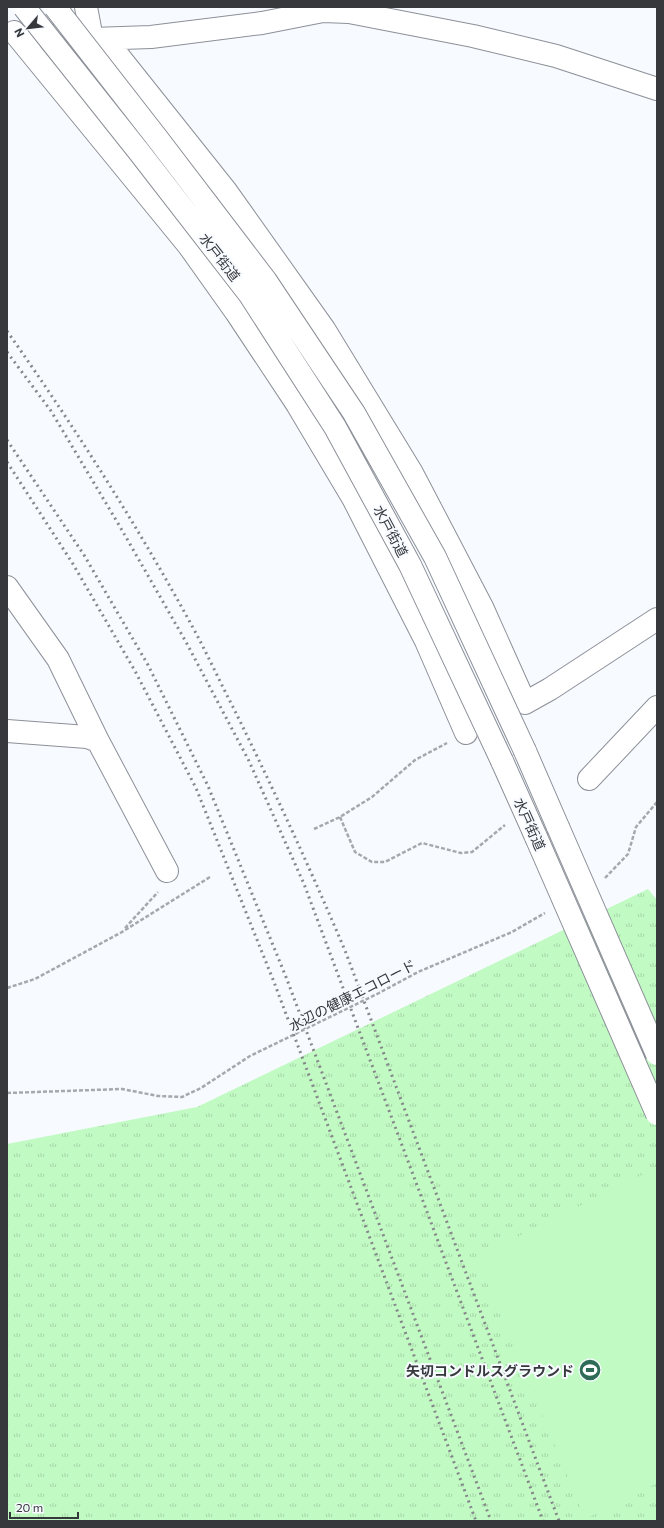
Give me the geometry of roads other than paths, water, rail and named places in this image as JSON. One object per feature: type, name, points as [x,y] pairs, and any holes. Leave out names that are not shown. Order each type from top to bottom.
[{"type":"main road","name":"水戸街道","points":[[24,7],[250,295],[335,427],[410,565],[502,761],[657,1114]]},
{"type":"main road","name":"水戸街道","points":[[55,7],[158,138],[266,281],[354,413],[435,557],[525,751],[657,1054]]},
{"type":"main road","points":[[86,7],[98,39],[226,191],[324,329],[412,473],[482,607],[525,703],[550,689],[657,619]]},
{"type":"main road","points":[[10,32],[98,39],[158,36],[262,22],[323,9],[349,12],[401,22],[556,56],[657,89]]},
{"type":"main road","points":[[10,32],[190,246],[297,404],[353,498],[426,641],[466,733]]},
{"type":"main road","points":[[7,587],[58,659],[98,741],[167,871]]},
{"type":"main road","points":[[589,779],[657,707]]},
{"type":"main road","points":[[7,731],[87,737],[98,741]]},
{"type":"railway","points":[[7,331],[83,443],[154,558],[198,637],[263,768],[346,953],[559,1521]]},
{"type":"railway","points":[[7,352],[51,411],[119,525],[186,642],[249,761],[304,884],[543,1521]]},
{"type":"railway","points":[[7,440],[84,555],[148,665],[208,786],[286,977],[491,1521]]},
{"type":"railway","points":[[7,462],[73,564],[135,671],[196,788],[274,982],[476,1521]]},
{"type":"place","name":"矢切コンドルスグラウンド","points":[[590,1370]]}]
